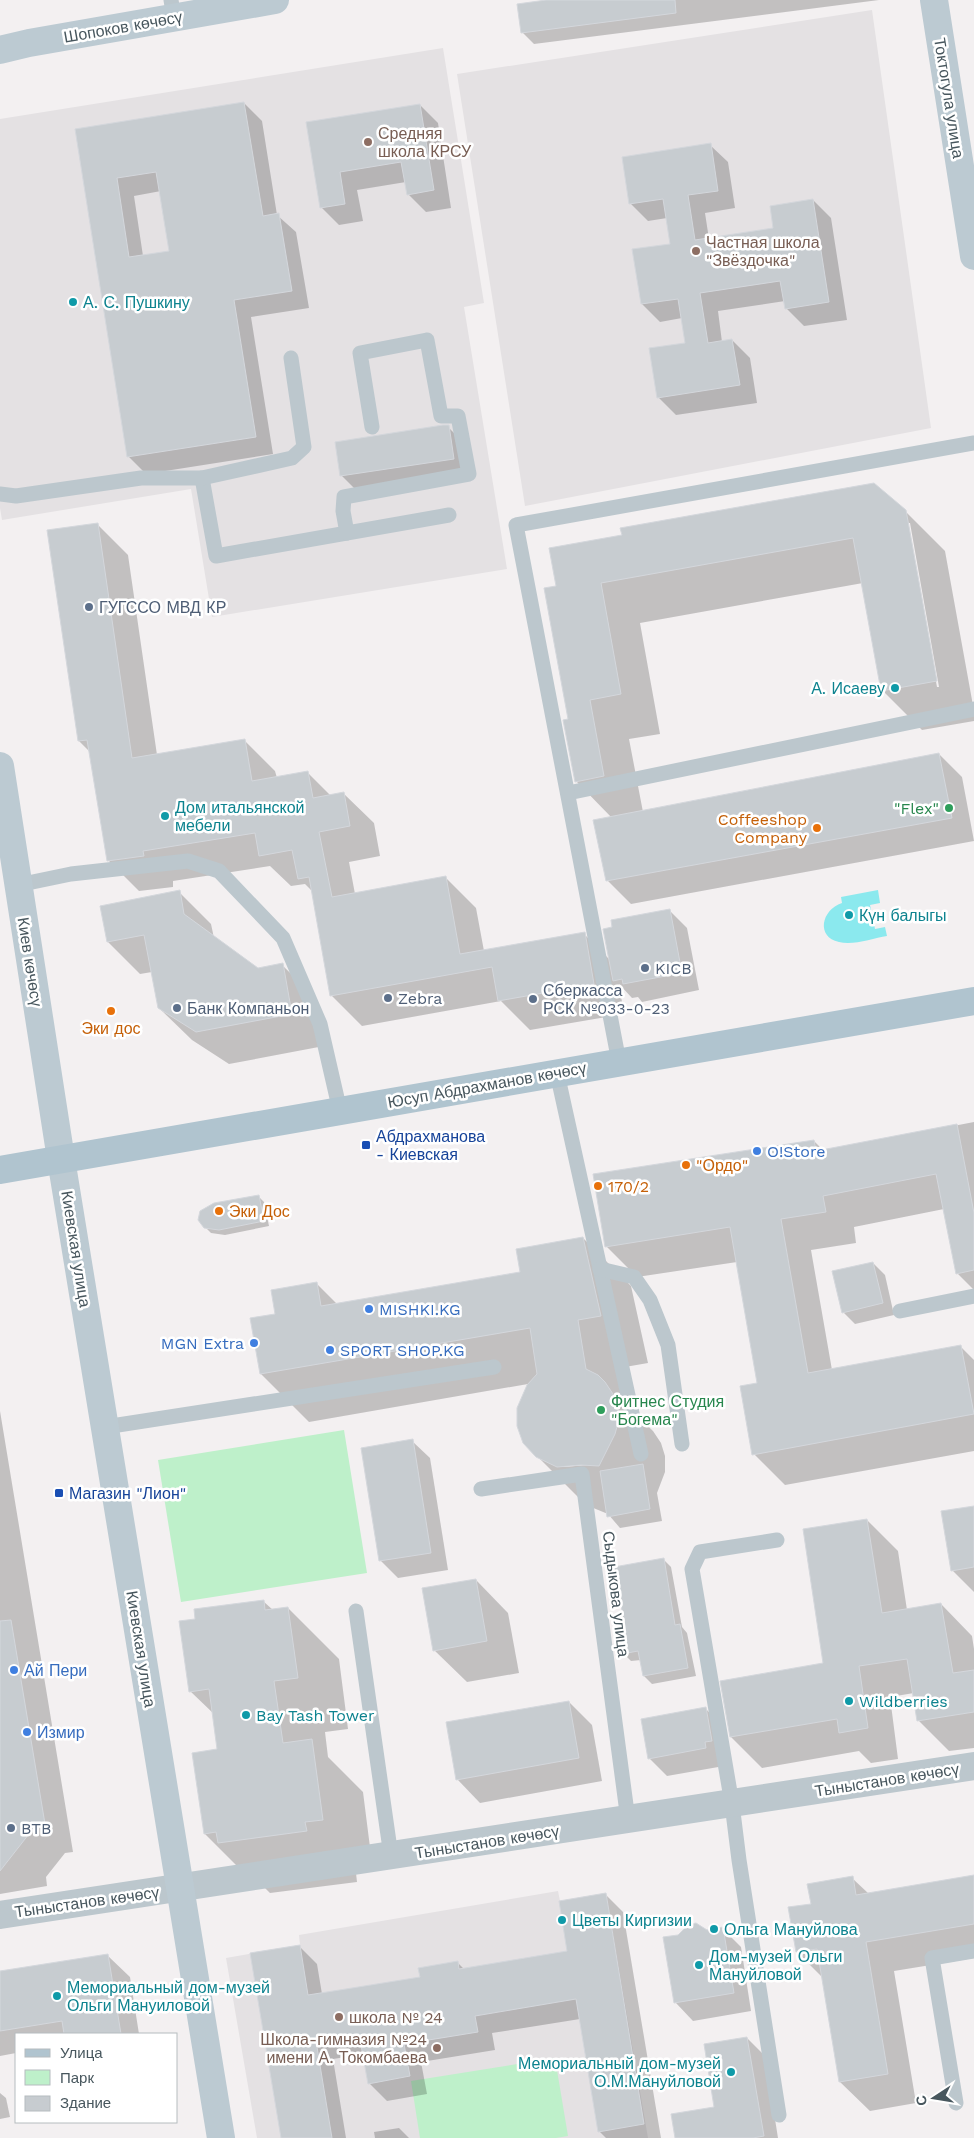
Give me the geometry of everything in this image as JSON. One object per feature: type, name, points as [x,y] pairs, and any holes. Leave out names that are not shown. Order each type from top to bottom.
[{"type":"main road","name":"Шопоков көчөсү","points":[[0,50],[172,9],[275,0]]},
{"type":"main road","name":"Токтогула улица","points":[[934,0],[974,256]]},
{"type":"main road","name":"Киев көчөсү","points":[[0,766],[61,1159]]},
{"type":"main road","name":"Юсуп Абдрахманов көчөсү","points":[[0,1170],[974,1001]]},
{"type":"main road","name":"Киевская улица","points":[[61,1159],[221,2138]]},
{"type":"street","name":"Тыныстанов көчөсү","points":[[0,1915],[974,1766]]},
{"type":"lane","points":[[347,533],[343,511],[344,497],[469,474],[458,416],[441,416],[427,340],[360,354],[372,427]]},
{"type":"lane","points":[[0,494],[16,496],[141,478],[202,478],[292,458],[304,447],[291,358]]},
{"type":"lane","points":[[619,1062],[516,525],[974,443]]},
{"type":"lane","points":[[202,478],[216,556],[449,515]]},
{"type":"lane","points":[[568,793],[974,709]]},
{"type":"lane","points":[[18,885],[71,874],[188,861],[219,871],[283,938],[320,1024],[340,1111]]},
{"type":"lane","points":[[557,1073],[641,1454]]},
{"type":"lane","points":[[600,1269],[634,1277],[650,1300],[668,1345],[682,1444]]},
{"type":"lane","points":[[900,1311],[974,1296]]},
{"type":"lane","points":[[105,1427],[494,1368]]},
{"type":"lane","name":"Сыдыкова улица","points":[[481,1489],[582,1474],[628,1820]]},
{"type":"lane","points":[[777,1540],[700,1552],[692,1569],[732,1804],[738,1860],[779,2115]]},
{"type":"lane","points":[[356,1611],[391,1856]]},
{"type":"lane","points":[[956,2103],[932,1958],[974,1951]]},
{"type":"shaded area","name":"Частная школа \"Звёздочка\"","points":[[872,10],[931,428],[525,506],[457,74]]},
{"type":"shaded area","points":[[443,48],[484,303],[464,307],[507,569],[212,617],[191,489],[2,520],[0,508],[0,119]]},
{"type":"shaded area","name":"Школа-гимназия №24 имени А. Токомбаева","points":[[558,1891],[560,1901],[606,1893],[648,2138],[257,2138],[226,1958],[300,1945],[299,1935]]},
{"type":"green space","points":[[344,1430],[367,1573],[181,1602],[158,1460]]},
{"type":"green space","points":[[555,2058],[568,2136],[556,2138],[420,2138],[411,2081]]},
{"type":"water","name":"Күн балыгы","points":[[878,890],[880,903],[870,905],[875,929],[885,927],[887,936],[845,943],[832,939],[827,935],[824,929],[826,917],[829,911],[842,903],[841,897]]},
{"type":"building","points":[[546,0],[675,0],[676,13],[521,33],[517,4]]},
{"type":"building","points":[[244,102],[263,216],[279,213],[292,291],[234,300],[256,437],[127,457],[75,129]],"holes":[[[156,172],[169,251],[129,257],[117,178]]]},
{"type":"building","name":"Средняя школа КРСУ","points":[[420,104],[434,190],[407,195],[401,162],[340,172],[345,204],[320,208],[306,122]]},
{"type":"building","points":[[711,143],[718,191],[688,195],[695,240],[773,228],[770,206],[813,199],[829,302],[785,309],[780,281],[700,293],[708,343],[732,339],[740,385],[657,398],[649,348],[685,343],[678,299],[641,304],[632,249],[670,244],[663,199],[629,204],[622,157]]},
{"type":"building","points":[[449,425],[454,459],[340,476],[335,442]]},
{"type":"building","points":[[874,483],[906,510],[937,681],[881,691],[853,538],[601,583],[621,694],[590,700],[604,776],[575,782],[563,720],[568,719],[544,588],[556,586],[549,548],[622,535],[620,528]]},
{"type":"building","points":[[98,523],[132,758],[245,739],[252,781],[308,771],[313,798],[344,792],[350,826],[319,832],[332,897],[446,876],[460,954],[585,932],[594,984],[498,1001],[492,967],[330,996],[309,877],[298,879],[292,850],[259,856],[255,833],[143,851],[144,856],[107,861],[87,740],[78,741],[47,530]]},
{"type":"building","points":[[939,753],[952,818],[606,881],[593,820]]},
{"type":"building","points":[[180,890],[184,914],[258,968],[283,963],[292,1014],[196,1032],[158,1008],[144,935],[107,942],[100,906]]},
{"type":"building","points":[[670,909],[682,973],[623,984],[622,979],[613,981],[603,929],[612,927],[611,920]]},
{"type":"building","points":[[957,1124],[974,1213],[974,1270],[956,1274],[936,1174],[823,1196],[826,1212],[781,1219],[808,1373],[961,1345],[974,1414],[752,1455],[740,1386],[757,1383],[730,1227],[605,1247],[593,1174],[814,1140],[816,1151]]},
{"type":"building","points":[[259,1195],[264,1221],[219,1230],[204,1228],[198,1220],[200,1211],[214,1203]]},
{"type":"building","points":[[583,1237],[601,1316],[578,1320],[586,1369],[598,1375],[605,1382],[613,1394],[618,1407],[618,1423],[615,1434],[599,1466],[557,1467],[536,1457],[523,1443],[517,1426],[517,1408],[527,1385],[537,1374],[530,1328],[260,1374],[250,1318],[275,1314],[271,1290],[317,1282],[321,1306],[520,1272],[516,1249]]},
{"type":"building","points":[[873,1262],[883,1303],[842,1313],[832,1271]]},
{"type":"building","points":[[413,1439],[431,1553],[379,1561],[361,1448]]},
{"type":"building","points":[[643,1464],[650,1509],[607,1517],[600,1471]]},
{"type":"building","points":[[974,1506],[974,1567],[951,1571],[941,1511]]},
{"type":"building","points":[[867,1519],[882,1613],[941,1603],[953,1673],[974,1670],[974,1712],[917,1721],[907,1659],[859,1666],[868,1728],[839,1733],[837,1719],[730,1737],[720,1681],[823,1663],[803,1529]]},
{"type":"building","points":[[664,1558],[675,1625],[680,1624],[688,1668],[643,1676],[638,1651],[622,1654],[616,1617],[623,1616],[614,1567]]},
{"type":"building","points":[[476,1579],[487,1641],[433,1651],[422,1588]]},
{"type":"building","name":"Bay Tash Tower","points":[[264,1600],[265,1610],[288,1607],[298,1678],[274,1681],[283,1743],[312,1739],[323,1820],[305,1822],[307,1831],[218,1843],[216,1832],[204,1834],[192,1753],[217,1749],[209,1689],[189,1692],[179,1621],[195,1619],[194,1609]]},
{"type":"building","points":[[11,1620],[45,1824],[36,1825],[0,1871],[0,1621]]},
{"type":"building","points":[[569,1701],[579,1758],[456,1780],[446,1722]]},
{"type":"building","points":[[706,1707],[712,1741],[705,1742],[706,1748],[648,1759],[641,1719]]},
{"type":"building","points":[[974,1875],[974,1924],[866,1942],[888,2074],[839,2082],[817,1949],[796,1952],[788,1907],[811,1904],[807,1884],[853,1876],[856,1895]]},
{"type":"building","name":"школа № 24","points":[[606,1893],[644,2124],[598,2132],[576,1999],[475,2016],[478,2032],[404,2044],[410,2076],[368,2084],[359,2034],[316,2041],[332,2138],[281,2138],[250,1953],[300,1945],[308,1995],[420,1977],[418,1968],[458,1961],[459,1969],[567,1951],[559,1901]]},
{"type":"building","name":"Дом-музей Ольги Мануйловой","points":[[696,1923],[707,1930],[723,1927],[734,1993],[674,2003],[663,1937],[678,1935],[688,1925]]},
{"type":"building","name":"Мемориальный дом-музей Ольги Мануиловой","points":[[108,1954],[121,2033],[64,2033],[62,2021],[0,2031],[0,1971]]},
{"type":"building","points":[[747,2037],[764,2136],[753,2138],[675,2138],[671,2114],[714,2107],[704,2044]]},
{"type":"place","name":"Средняя школа КРСУ","points":[[368,142]]},
{"type":"place","name":"Частная школа \"Звёздочка\"","points":[[696,251]]},
{"type":"place","name":"А. С. Пушкину","points":[[73,302]]},
{"type":"place","name":"ГУГССО МВД КР","points":[[89,607]]},
{"type":"place","name":"А. Исаеву","points":[[895,688]]},
{"type":"place","name":"\"Flex\"","points":[[949,808]]},
{"type":"place","name":"Дом итальянской мебели","points":[[165,816]]},
{"type":"place","name":"Coffeeshop Company","points":[[817,828]]},
{"type":"place","name":"Күн балыгы","points":[[849,915]]},
{"type":"place","name":"KICB","points":[[645,968]]},
{"type":"place","name":"Zebra","points":[[388,998]]},
{"type":"place","name":"Сберкасса РСК №033-0-23","points":[[533,999]]},
{"type":"place","name":"Банк Компаньон","points":[[177,1008]]},
{"type":"place","name":"Эки дос","points":[[111,1011]]},
{"type":"place","name":"Абдрахманова - Киевская","points":[[366,1145]]},
{"type":"place","name":"O!Store","points":[[757,1151]]},
{"type":"place","name":"\"Ордо\"","points":[[686,1165]]},
{"type":"place","name":"170/2","points":[[598,1186]]},
{"type":"place","name":"Эки Дос","points":[[219,1211]]},
{"type":"place","name":"MISHKI.KG","points":[[369,1309]]},
{"type":"place","name":"MGN Extra","points":[[254,1343]]},
{"type":"place","name":"SPORT SHOP.KG","points":[[330,1350]]},
{"type":"place","name":"Фитнес Студия \"Богема\"","points":[[601,1410]]},
{"type":"place","name":"Магазин \"Лион\"","points":[[59,1493]]},
{"type":"place","name":"Ай Пери","points":[[14,1670]]},
{"type":"place","name":"Wildberries","points":[[849,1701]]},
{"type":"place","name":"Bay Tash Tower","points":[[246,1715]]},
{"type":"place","name":"Измир","points":[[27,1732]]},
{"type":"place","name":"BTB","points":[[11,1828]]},
{"type":"place","name":"Цветы Киргизии","points":[[562,1920]]},
{"type":"place","name":"Ольга Мануйлова","points":[[714,1929]]},
{"type":"place","name":"Дом-музей Ольги Мануйловой","points":[[699,1965]]},
{"type":"place","name":"Мемориальный дом-музей Ольги Мануиловой","points":[[57,1996]]},
{"type":"place","name":"школа № 24","points":[[339,2017]]},
{"type":"place","name":"Школа-гимназия №24 имени А. Токомбаева","points":[[437,2048]]},
{"type":"place","name":"Мемориальный дом-музей О.М.Мануйловой","points":[[731,2072]]}]
